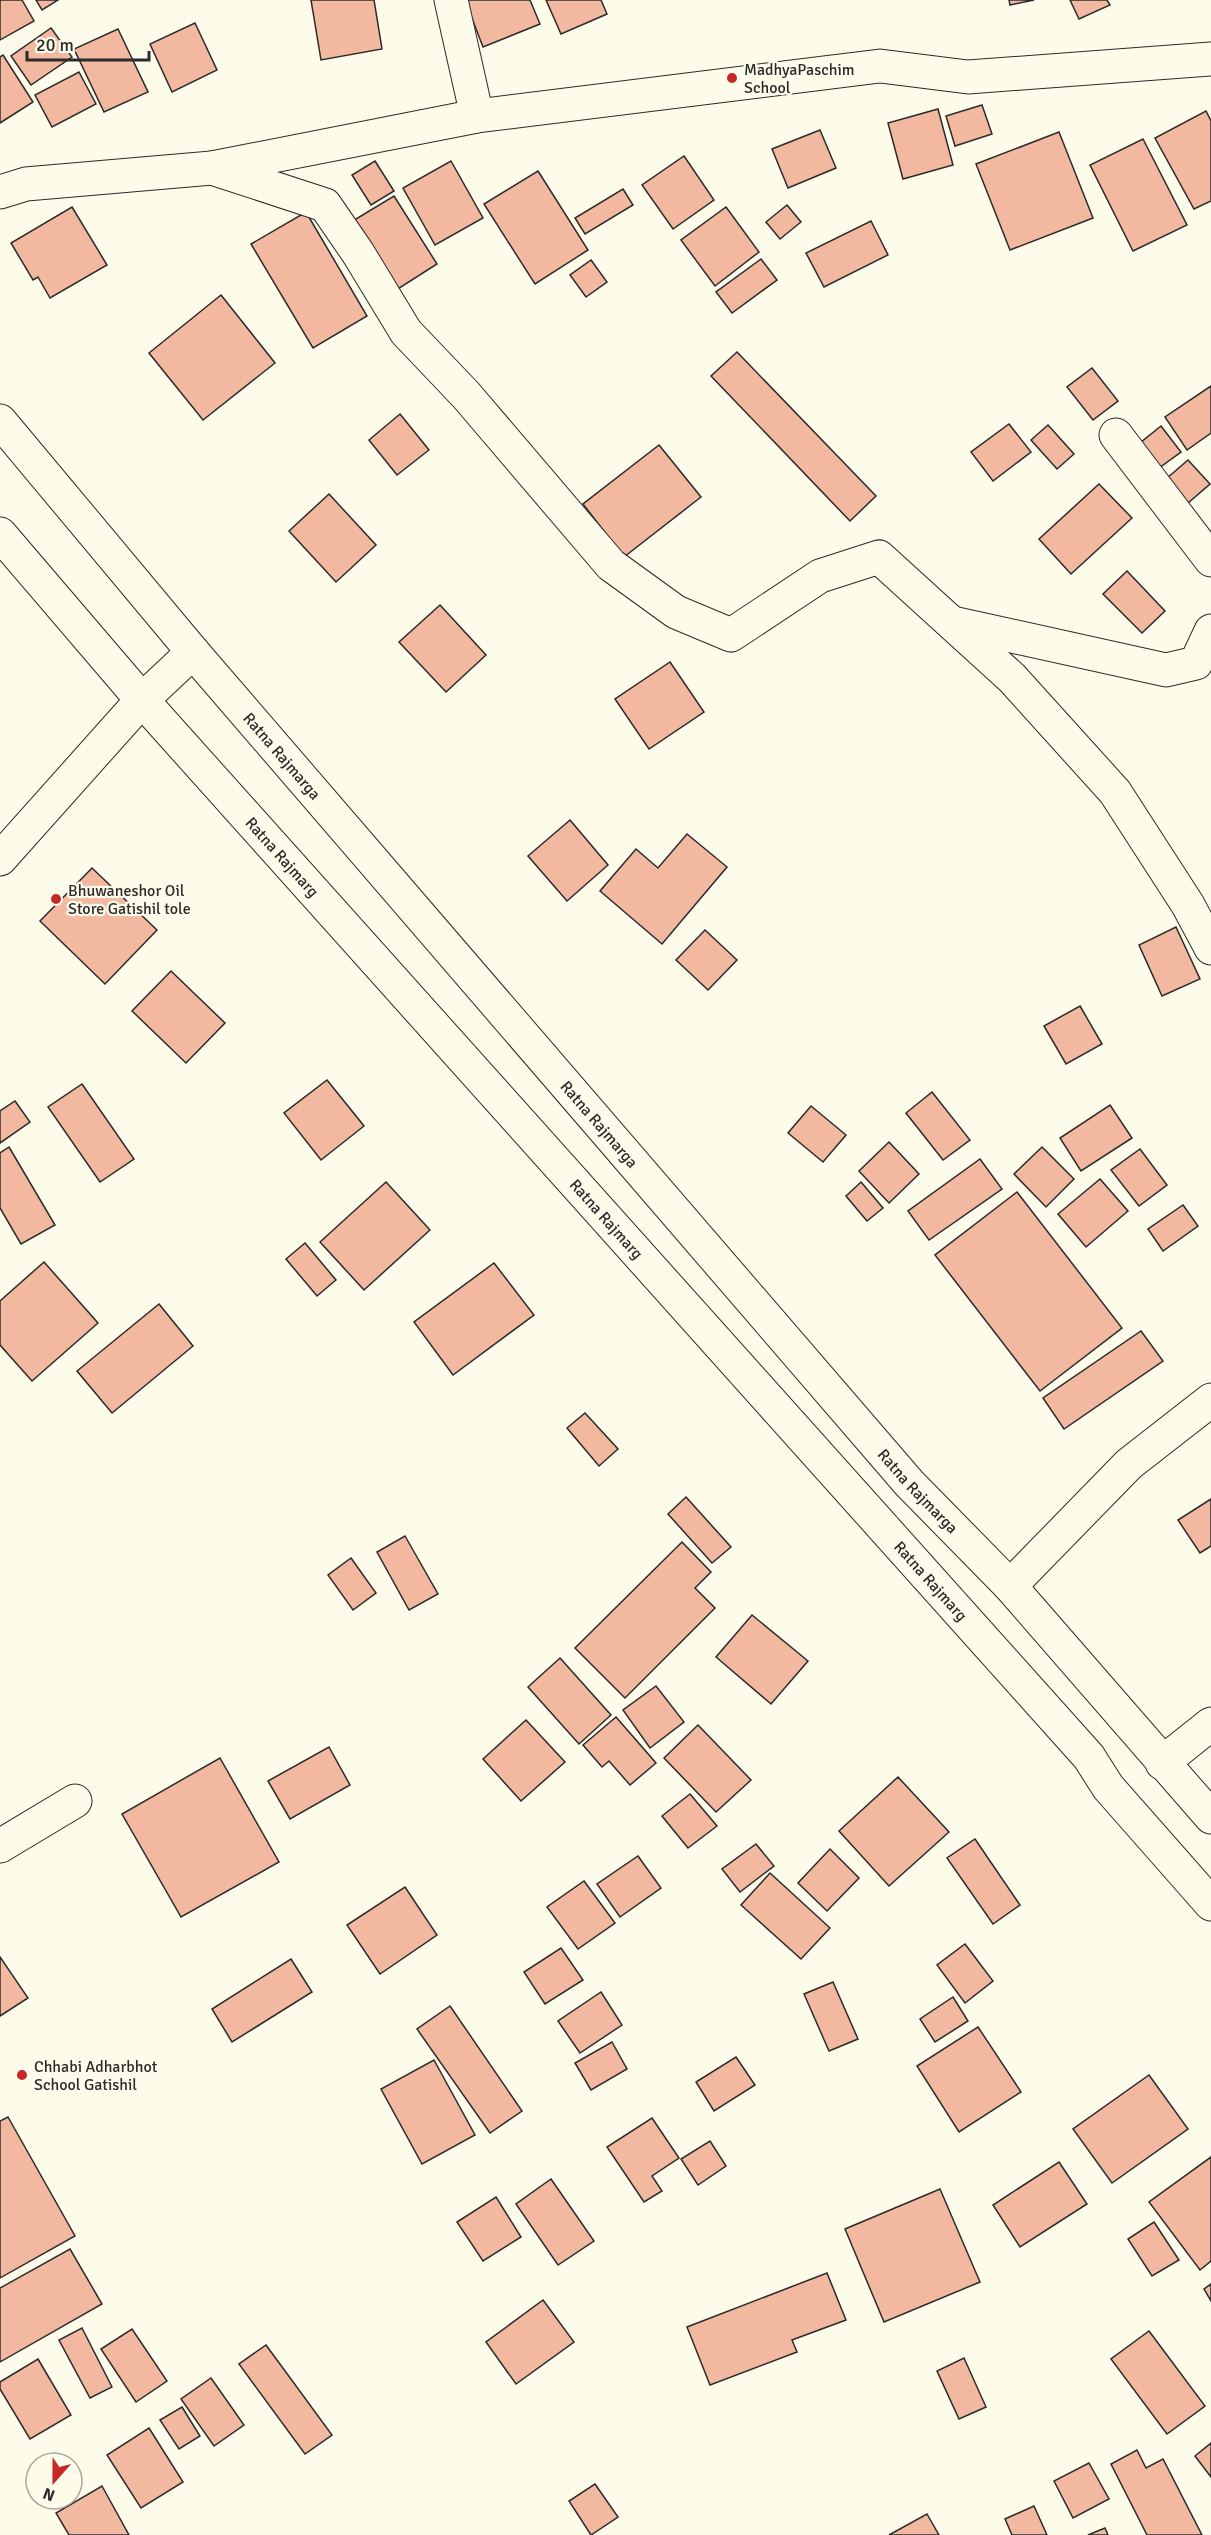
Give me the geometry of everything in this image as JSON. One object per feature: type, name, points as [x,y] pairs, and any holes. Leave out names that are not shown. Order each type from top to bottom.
[{"type":"street","points":[[451,0],[477,116]]},
{"type":"street","points":[[0,192],[26,184],[212,168],[477,116],[880,66],[968,77],[1209,65]]},
{"type":"street","points":[[212,168],[325,205],[358,253],[406,332],[466,395],[611,565],[676,612],[731,635],[820,576],[879,557],[1012,678],[1115,792],[1188,905],[1211,948]]},
{"type":"street","name":"Ratna Rajmarga","points":[[0,421],[193,651],[909,1483],[1010,1586],[1162,1764],[1211,1817]]},
{"type":"street","points":[[1116,435],[1211,560]]},
{"type":"street","name":"Ratna Rajmarg","points":[[0,534],[142,700],[1089,1757],[1108,1787],[1211,1904]]},
{"type":"street","points":[[951,622],[1166,670],[1204,665],[1211,631]]},
{"type":"street","points":[[0,859],[14,847],[142,700],[193,651]]},
{"type":"street","points":[[1010,1586],[1128,1464],[1211,1400]]},
{"type":"street","points":[[1162,1764],[1211,1724]]},
{"type":"street","points":[[0,1846],[75,1801]]},
{"type":"building","points":[[0,0],[22,0],[34,21],[0,40]]},
{"type":"building","points":[[36,0],[58,0],[42,10]]},
{"type":"building","points":[[311,0],[374,0],[382,49],[321,60]]},
{"type":"building","points":[[465,0],[530,0],[540,24],[483,47]]},
{"type":"building","points":[[546,0],[601,0],[607,14],[561,34]]},
{"type":"building","points":[[1009,0],[1034,0],[1010,5]]},
{"type":"building","points":[[1070,0],[1107,0],[1110,5],[1079,19]]},
{"type":"building","points":[[195,23],[217,70],[172,92],[150,44]]},
{"type":"building","points":[[51,28],[72,57],[31,85],[11,56]]},
{"type":"building","points":[[118,29],[148,92],[104,112],[74,49]]},
{"type":"building","points":[[3,55],[33,102],[0,123],[0,57]]},
{"type":"building","points":[[79,72],[96,104],[52,127],[35,95]]},
{"type":"building","points":[[982,105],[992,134],[955,146],[946,116]]},
{"type":"building","points":[[938,109],[953,165],[903,179],[888,123]]},
{"type":"building","points":[[1206,111],[1211,121],[1211,201],[1194,209],[1155,138]]},
{"type":"building","points":[[820,130],[836,168],[788,188],[772,149]]},
{"type":"building","points":[[1059,132],[1093,218],[1010,250],[976,164]]},
{"type":"building","points":[[1143,139],[1187,225],[1133,251],[1090,165]]},
{"type":"building","points":[[684,156],[714,200],[673,229],[642,185]]},
{"type":"building","points":[[375,161],[394,191],[371,205],[352,175]]},
{"type":"building","points":[[451,161],[483,218],[435,245],[403,188]]},
{"type":"building","points":[[538,171],[588,250],[535,284],[484,204]]},
{"type":"building","points":[[623,189],[633,205],[585,234],[575,218]]},
{"type":"building","points":[[394,196],[437,264],[390,294],[346,225]]},
{"type":"building","points":[[787,205],[801,222],[780,239],[766,222]]},
{"type":"building","points":[[72,207],[107,265],[50,298],[38,277],[33,280],[11,243]]},
{"type":"building","points":[[726,207],[759,252],[715,286],[681,240]]},
{"type":"building","points":[[306,212],[367,316],[313,348],[251,244]]},
{"type":"building","points":[[871,221],[888,255],[824,287],[806,253]]},
{"type":"building","points":[[761,259],[777,280],[732,313],[716,292]]},
{"type":"building","points":[[591,260],[607,282],[586,297],[570,275]]},
{"type":"building","points":[[221,295],[275,363],[203,420],[149,353]]},
{"type":"building","points":[[737,352],[876,496],[850,521],[711,376]]},
{"type":"building","points":[[1092,368],[1118,401],[1093,420],[1067,387]]},
{"type":"building","points":[[1211,386],[1211,433],[1187,450],[1165,417]]},
{"type":"building","points":[[400,414],[429,450],[397,475],[369,440]]},
{"type":"building","points":[[1009,424],[1031,452],[993,481],[971,452]]},
{"type":"building","points":[[1048,425],[1074,454],[1057,469],[1031,440]]},
{"type":"building","points":[[1161,426],[1181,452],[1159,468],[1140,443]]},
{"type":"building","points":[[659,445],[701,497],[624,557],[583,504]]},
{"type":"building","points":[[1188,460],[1210,484],[1188,503],[1166,479]]},
{"type":"building","points":[[1099,484],[1132,518],[1071,574],[1039,539]]},
{"type":"building","points":[[329,494],[376,545],[336,582],[289,531]]},
{"type":"building","points":[[1127,571],[1165,611],[1142,633],[1103,594]]},
{"type":"building","points":[[440,605],[486,655],[446,692],[399,642]]},
{"type":"building","points":[[670,662],[704,712],[649,749],[615,699]]},
{"type":"building","points":[[570,820],[608,865],[567,901],[528,856]]},
{"type":"building","points":[[687,834],[727,867],[662,944],[600,891],[636,849],[658,868]]},
{"type":"building","points":[[92,868],[157,930],[105,984],[40,921]]},
{"type":"building","points":[[1176,927],[1200,979],[1162,996],[1139,945]]},
{"type":"building","points":[[705,930],[737,960],[708,990],[676,960]]},
{"type":"building","points":[[171,971],[225,1023],[186,1063],[132,1011]]},
{"type":"building","points":[[1080,1006],[1102,1044],[1066,1064],[1044,1026]]},
{"type":"building","points":[[327,1080],[364,1126],[321,1160],[284,1113]]},
{"type":"building","points":[[82,1084],[134,1159],[100,1182],[48,1107]]},
{"type":"building","points":[[932,1092],[970,1140],[943,1160],[906,1113]]},
{"type":"building","points":[[15,1101],[30,1122],[0,1143],[0,1111]]},
{"type":"building","points":[[1110,1105],[1132,1138],[1081,1171],[1060,1138]]},
{"type":"building","points":[[811,1106],[846,1135],[823,1162],[788,1133]]},
{"type":"building","points":[[889,1142],[919,1174],[889,1203],[859,1171]]},
{"type":"building","points":[[9,1147],[55,1225],[21,1244],[0,1208],[0,1153]]},
{"type":"building","points":[[1042,1147],[1074,1179],[1046,1207],[1014,1174]]},
{"type":"building","points":[[1140,1149],[1167,1185],[1139,1206],[1111,1170]]},
{"type":"building","points":[[980,1159],[1002,1189],[929,1240],[908,1211]]},
{"type":"building","points":[[1100,1179],[1128,1211],[1086,1247],[1058,1214]]},
{"type":"building","points":[[386,1182],[430,1230],[364,1290],[320,1242]]},
{"type":"building","points":[[861,1182],[883,1208],[867,1221],[846,1196]]},
{"type":"building","points":[[1017,1192],[1122,1328],[1040,1391],[935,1255]]},
{"type":"building","points":[[1183,1205],[1198,1226],[1163,1251],[1148,1229]]},
{"type":"building","points":[[305,1243],[336,1280],[317,1296],[286,1259]]},
{"type":"building","points":[[44,1262],[98,1323],[32,1381],[0,1345],[0,1301]]},
{"type":"building","points":[[494,1263],[534,1315],[453,1375],[414,1322]]},
{"type":"building","points":[[159,1304],[193,1346],[112,1413],[77,1371]]},
{"type":"building","points":[[1141,1331],[1163,1361],[1064,1429],[1043,1398]]},
{"type":"building","points":[[585,1413],[618,1449],[599,1466],[567,1428]]},
{"type":"building","points":[[686,1497],[731,1547],[712,1563],[668,1514]]},
{"type":"building","points":[[1211,1499],[1211,1546],[1200,1553],[1178,1520]]},
{"type":"building","points":[[405,1536],[438,1594],[409,1610],[377,1552]]},
{"type":"building","points":[[682,1542],[711,1572],[695,1588],[715,1608],[625,1698],[575,1648]]},
{"type":"building","points":[[351,1558],[376,1593],[353,1610],[328,1575]]},
{"type":"building","points":[[752,1615],[808,1661],[771,1704],[716,1657]]},
{"type":"building","points":[[560,1658],[611,1715],[579,1744],[528,1687]]},
{"type":"building","points":[[656,1686],[684,1722],[650,1748],[623,1710]]},
{"type":"building","points":[[616,1717],[656,1763],[630,1785],[609,1761],[602,1767],[583,1745]]},
{"type":"building","points":[[526,1720],[565,1762],[521,1801],[483,1759]]},
{"type":"building","points":[[698,1725],[751,1780],[716,1812],[664,1758]]},
{"type":"building","points":[[329,1747],[350,1785],[290,1819],[268,1781]]},
{"type":"building","points":[[220,1758],[279,1862],[181,1917],[122,1814]]},
{"type":"building","points":[[898,1777],[949,1832],[889,1886],[839,1831]]},
{"type":"building","points":[[690,1794],[717,1826],[688,1848],[662,1816]]},
{"type":"building","points":[[975,1839],[1020,1905],[993,1924],[947,1858]]},
{"type":"building","points":[[756,1844],[774,1866],[740,1892],[722,1869]]},
{"type":"building","points":[[830,1849],[859,1878],[827,1911],[798,1883]]},
{"type":"building","points":[[638,1856],[661,1888],[620,1917],[597,1884]]},
{"type":"building","points":[[770,1873],[830,1928],[801,1959],[741,1905]]},
{"type":"building","points":[[584,1881],[615,1923],[578,1949],[547,1907]]},
{"type":"building","points":[[405,1887],[437,1935],[380,1974],[347,1925]]},
{"type":"building","points":[[965,1944],[993,1981],[965,2003],[937,1965]]},
{"type":"building","points":[[561,1948],[583,1980],[545,2004],[524,1972]]},
{"type":"building","points":[[0,1957],[28,1998],[0,2016]]},
{"type":"building","points":[[291,1959],[312,1992],[232,2042],[212,2009]]},
{"type":"building","points":[[833,1982],[858,2039],[829,2051],[804,1994]]},
{"type":"building","points":[[601,1992],[622,2025],[580,2053],[558,2021]]},
{"type":"building","points":[[953,1997],[968,2021],[935,2042],[920,2019]]},
{"type":"building","points":[[450,2006],[522,2111],[490,2133],[417,2029]]},
{"type":"building","points":[[978,2027],[1021,2092],[959,2132],[917,2066]]},
{"type":"building","points":[[612,2042],[627,2069],[591,2090],[575,2063]]},
{"type":"building","points":[[736,2057],[755,2085],[714,2111],[696,2082]]},
{"type":"building","points":[[434,2060],[475,2135],[422,2164],[381,2089]]},
{"type":"building","points":[[1149,2075],[1188,2129],[1112,2183],[1073,2129]]},
{"type":"building","points":[[8,2117],[75,2236],[0,2278],[0,2121]]},
{"type":"building","points":[[652,2118],[679,2158],[652,2176],[662,2191],[644,2202],[607,2147]]},
{"type":"building","points":[[710,2141],[726,2166],[698,2185],[681,2159]]},
{"type":"building","points":[[1211,2157],[1211,2261],[1200,2270],[1149,2202]]},
{"type":"building","points":[[1059,2162],[1087,2204],[1020,2247],[993,2205]]},
{"type":"building","points":[[551,2179],[594,2241],[558,2265],[516,2204]]},
{"type":"building","points":[[940,2189],[980,2282],[884,2322],[845,2229]]},
{"type":"building","points":[[496,2197],[521,2237],[483,2261],[457,2222]]},
{"type":"building","points":[[1154,2222],[1179,2260],[1152,2276],[1128,2239]]},
{"type":"building","points":[[70,2249],[102,2304],[0,2362],[0,2288]]},
{"type":"building","points":[[827,2273],[846,2320],[792,2340],[797,2352],[710,2385],[687,2327]]},
{"type":"building","points":[[1211,2284],[1211,2301],[1204,2289]]},
{"type":"building","points":[[543,2300],[574,2342],[516,2384],[486,2342]]},
{"type":"building","points":[[82,2328],[112,2387],[90,2398],[59,2340]]},
{"type":"building","points":[[132,2329],[167,2381],[136,2402],[101,2349]]},
{"type":"building","points":[[1149,2331],[1205,2406],[1167,2434],[1111,2359]]},
{"type":"building","points":[[266,2345],[332,2435],[305,2454],[239,2364]]},
{"type":"building","points":[[964,2358],[986,2407],[959,2419],[937,2371]]},
{"type":"building","points":[[38,2359],[71,2415],[30,2439],[0,2389],[0,2382]]},
{"type":"building","points":[[211,2378],[244,2425],[214,2446],[181,2399]]},
{"type":"building","points":[[182,2407],[200,2436],[179,2449],[160,2420]]},
{"type":"building","points":[[149,2428],[183,2482],[141,2508],[107,2455]]},
{"type":"building","points":[[1211,2443],[1211,2477],[1195,2456]]},
{"type":"building","points":[[1137,2450],[1146,2468],[1163,2459],[1202,2535],[1147,2535],[1111,2464]]},
{"type":"building","points":[[1089,2463],[1109,2499],[1073,2518],[1054,2481]]},
{"type":"building","points":[[595,2484],[618,2517],[591,2535],[569,2501]]},
{"type":"building","points":[[102,2486],[129,2535],[69,2535],[56,2513],[84,2511],[84,2497]]},
{"type":"building","points":[[1034,2506],[1047,2535],[1012,2535],[1005,2519]]},
{"type":"building","points":[[927,2514],[939,2535],[889,2535]]},
{"type":"building","points":[[1105,2528],[1108,2535],[1088,2535]]},
{"type":"place","name":"MadhyaPaschim School","points":[[732,78]]},
{"type":"place","name":"Bhuwaneshor Oil Store Gatishil tole","points":[[56,899]]},
{"type":"place","name":"Chhabi Adharbhot School Gatishil","points":[[22,2075]]}]
